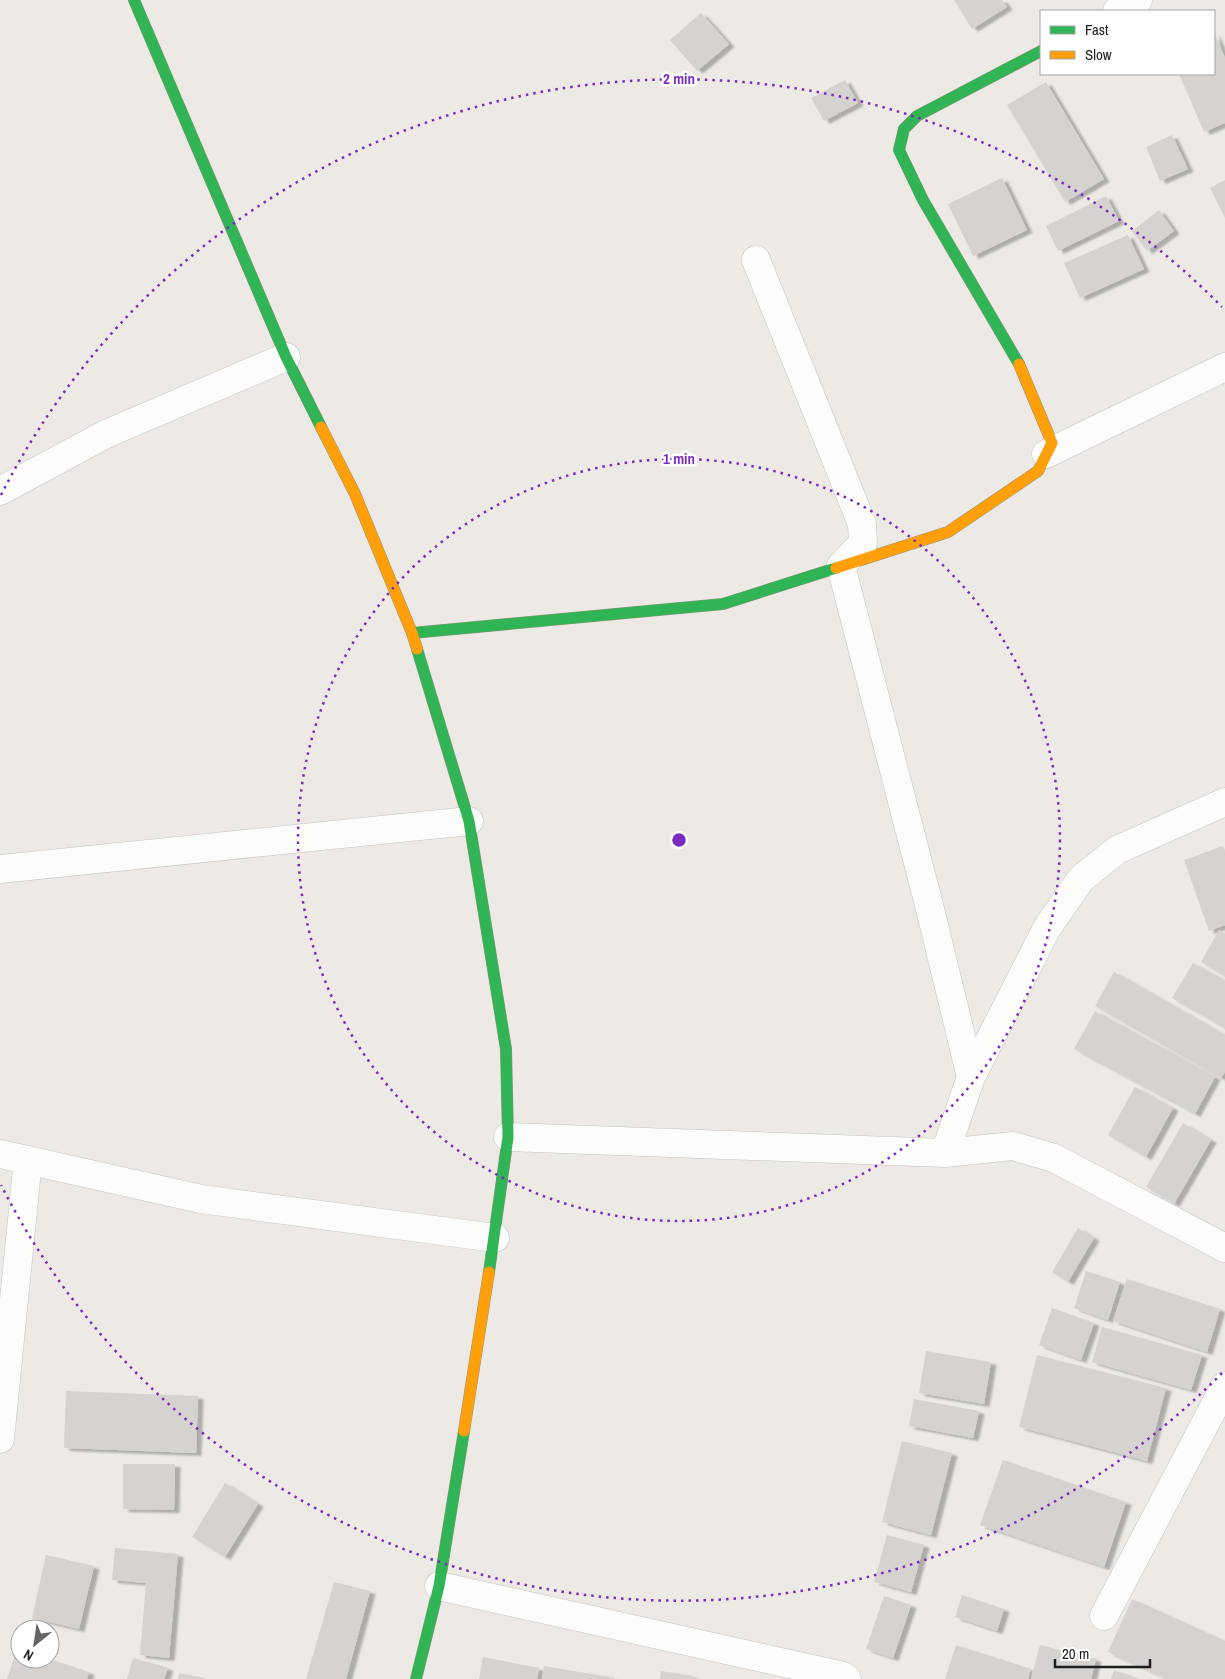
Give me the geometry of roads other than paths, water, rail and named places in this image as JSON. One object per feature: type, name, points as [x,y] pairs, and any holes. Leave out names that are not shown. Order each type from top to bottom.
[{"type":"street","points":[[134,0],[286,357],[355,494],[412,633],[469,821],[506,1049],[508,1137],[495,1238],[439,1586],[416,1679]]},
{"type":"street","points":[[1119,10],[1138,0]]},
{"type":"street","points":[[412,633],[723,604],[948,532],[1038,470],[1052,443],[1016,357],[923,200],[899,150],[904,129],[917,116],[1040,52]]},
{"type":"street","points":[[756,260],[862,524],[863,543],[841,566]]},
{"type":"street","points":[[0,491],[106,434],[286,357]]},
{"type":"street","points":[[1046,454],[1225,367]]},
{"type":"street","points":[[841,566],[929,905],[971,1077]]},
{"type":"street","points":[[945,1153],[971,1077],[1047,928],[1081,879],[1117,850],[1225,802]]},
{"type":"street","points":[[0,869],[469,821]]},
{"type":"street","points":[[508,1137],[945,1153],[1013,1146],[1054,1158],[1225,1248]]},
{"type":"street","points":[[0,1154],[202,1199],[495,1238]]},
{"type":"street","points":[[0,1438],[28,1160]]},
{"type":"street","points":[[1104,1616],[1225,1386]]},
{"type":"street","points":[[439,1586],[843,1676],[847,1679]]}]
